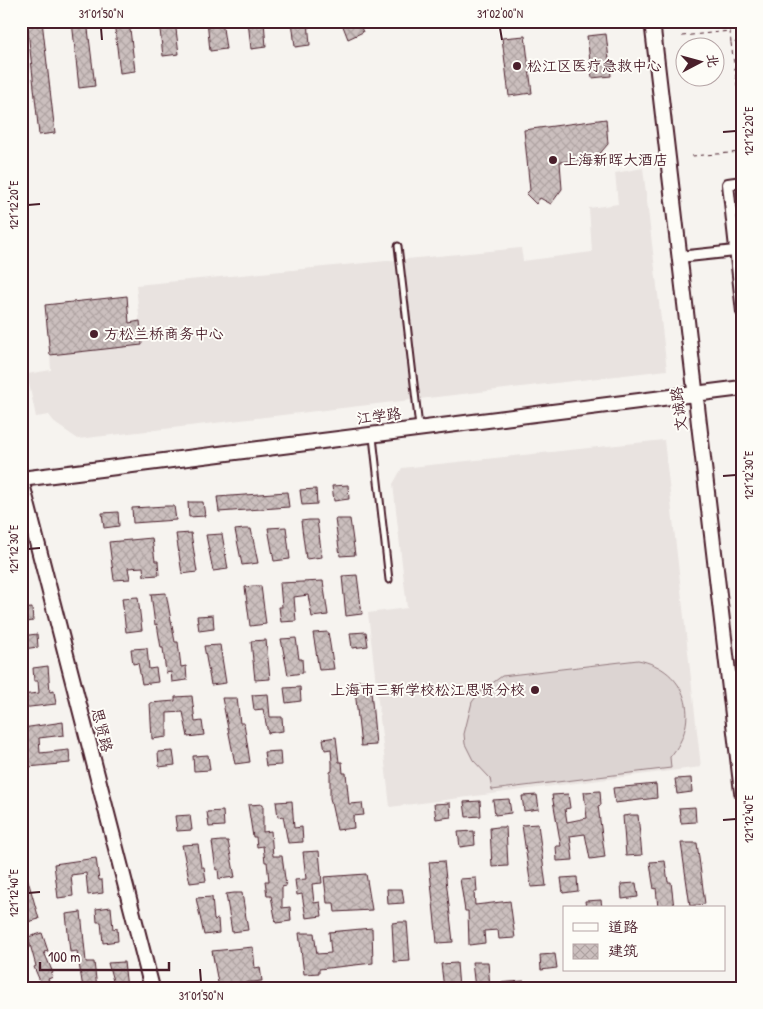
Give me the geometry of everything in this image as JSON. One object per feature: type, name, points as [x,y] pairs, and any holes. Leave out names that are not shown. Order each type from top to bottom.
[{"type":"main road","name":"文诚路","points":[[652,21],[694,394],[742,792]]},
{"type":"main road","name":"江学路","points":[[21,479],[742,388]]},
{"type":"main road","name":"思贤路","points":[[21,479],[152,988]]},
{"type":"street","points":[[742,182],[728,184],[742,312]]},
{"type":"street","points":[[679,257],[735,251]]},
{"type":"lane","points":[[398,246],[419,428]]},
{"type":"lane","points":[[373,434],[389,580]]},
{"type":"path","points":[[682,36],[730,31],[742,118]]},
{"type":"path","points":[[731,43],[742,41]]},
{"type":"path","points":[[735,69],[742,68]]},
{"type":"path","points":[[692,156],[742,152]]},
{"type":"shaded area","points":[[643,168],[667,370],[78,439],[56,424],[49,415],[36,417],[27,374],[51,370],[50,355],[142,345],[136,285],[521,248],[523,261],[592,252],[589,208],[618,204],[615,173]]},
{"type":"shaded area","name":"上海市三新学校松江思贤分校","points":[[664,440],[701,767],[390,807],[368,613],[407,608],[393,484],[402,468]]},
{"type":"shaded area","points":[[638,660],[655,665],[668,674],[678,685],[684,698],[687,712],[685,728],[680,743],[670,757],[671,768],[492,790],[490,778],[473,760],[465,744],[464,734],[472,702],[479,693],[502,676]]},
{"type":"building","points":[[27,21],[42,21],[55,133],[39,135]]},
{"type":"building","points":[[72,21],[87,21],[95,86],[79,88]]},
{"type":"building","points":[[114,21],[129,21],[135,71],[120,73]]},
{"type":"building","points":[[159,21],[175,21],[179,54],[163,56]]},
{"type":"building","points":[[207,21],[222,21],[226,49],[210,51]]},
{"type":"building","points":[[248,21],[264,21],[266,47],[251,49]]},
{"type":"building","points":[[292,21],[308,21],[310,45],[295,47]]},
{"type":"building","points":[[341,21],[358,21],[363,32],[348,39]]},
{"type":"building","name":"松江区医疗急救中心","points":[[606,34],[611,76],[592,78],[587,36]]},
{"type":"building","name":"松江区医疗急救中心","points":[[525,36],[532,93],[509,96],[502,38]]},
{"type":"building","name":"上海新晖大酒店","points":[[606,119],[608,144],[596,158],[560,162],[562,189],[551,204],[540,198],[536,204],[526,194],[530,190],[524,130]]},
{"type":"building","name":"方松兰桥商务中心","points":[[127,296],[129,323],[140,321],[142,345],[50,355],[45,305]]},
{"type":"building","points":[[348,485],[349,499],[334,501],[332,486]]},
{"type":"building","points":[[316,489],[317,504],[302,505],[300,490]]},
{"type":"building","points":[[287,492],[289,507],[219,512],[217,497]]},
{"type":"building","points":[[188,502],[203,502],[205,516],[189,517]]},
{"type":"building","points":[[174,506],[176,520],[133,523],[132,508]]},
{"type":"building","points":[[118,512],[119,526],[104,528],[102,513]]},
{"type":"building","points":[[335,519],[350,519],[355,555],[340,556]]},
{"type":"building","points":[[317,520],[322,557],[306,559],[301,521]]},
{"type":"building","points":[[286,527],[290,559],[274,561],[268,528]]},
{"type":"building","points":[[251,529],[258,563],[242,565],[235,530]]},
{"type":"building","points":[[191,533],[197,572],[182,574],[176,534]]},
{"type":"building","points":[[222,534],[228,569],[213,571],[206,535]]},
{"type":"building","points":[[152,538],[155,561],[158,561],[159,575],[144,576],[143,567],[128,568],[130,579],[114,580],[109,542]]},
{"type":"building","points":[[357,575],[362,614],[346,616],[342,576]]},
{"type":"building","points":[[323,581],[328,615],[312,617],[308,595],[294,597],[296,621],[281,622],[279,607],[282,607],[280,583]]},
{"type":"building","points":[[261,586],[266,624],[250,626],[245,587]]},
{"type":"building","points":[[166,593],[175,642],[178,642],[181,667],[186,666],[187,680],[172,682],[171,672],[166,673],[163,648],[161,648],[157,624],[155,625],[151,594]]},
{"type":"building","points":[[138,597],[142,630],[126,632],[122,598]]},
{"type":"building","points":[[32,608],[33,621],[21,623],[21,609]]},
{"type":"building","points":[[213,615],[214,629],[199,631],[197,616]]},
{"type":"building","points":[[328,632],[334,669],[319,670],[313,633]]},
{"type":"building","points":[[366,632],[368,646],[352,648],[350,633]]},
{"type":"building","points":[[37,634],[38,647],[23,649],[22,636]]},
{"type":"building","points":[[296,638],[299,659],[302,659],[303,673],[288,675],[281,639]]},
{"type":"building","points":[[266,640],[270,679],[255,680],[251,641]]},
{"type":"building","points":[[220,645],[226,683],[211,685],[204,646]]},
{"type":"building","points":[[147,648],[149,669],[156,668],[158,682],[142,684],[138,663],[133,664],[131,649]]},
{"type":"building","points":[[48,666],[50,692],[54,691],[56,704],[21,708],[21,695],[39,693],[38,681],[34,681],[33,668]]},
{"type":"building","points":[[370,680],[376,745],[361,746],[354,681]]},
{"type":"building","points":[[300,687],[301,701],[286,703],[284,688]]},
{"type":"building","points":[[268,694],[270,717],[282,717],[283,731],[268,733],[263,709],[254,710],[252,695]]},
{"type":"building","points":[[192,696],[195,722],[202,721],[204,735],[188,737],[183,712],[167,713],[167,737],[152,739],[150,703],[175,701],[175,697]]},
{"type":"building","points":[[222,698],[237,698],[240,723],[244,723],[250,762],[235,764]]},
{"type":"building","points":[[63,722],[64,735],[39,738],[40,753],[69,750],[70,763],[28,767],[23,728]]},
{"type":"building","points":[[336,737],[339,762],[342,762],[343,773],[346,773],[349,804],[362,803],[364,815],[353,816],[354,828],[337,830],[330,798],[331,749],[325,750],[323,739]]},
{"type":"building","points":[[173,751],[175,765],[159,767],[158,752]]},
{"type":"building","points":[[280,751],[281,765],[266,766],[264,752]]},
{"type":"building","points":[[208,755],[210,770],[194,771],[193,756]]},
{"type":"building","points":[[691,778],[692,792],[677,794],[675,779]]},
{"type":"building","points":[[656,784],[657,798],[615,803],[613,788]]},
{"type":"building","points":[[600,791],[601,805],[598,806],[605,857],[590,859],[585,834],[570,836],[573,860],[557,861],[556,846],[561,846],[552,795],[568,794],[570,808],[565,809],[567,822],[587,818],[584,792]]},
{"type":"building","points":[[537,795],[539,809],[524,811],[522,796]]},
{"type":"building","points":[[509,799],[511,813],[495,815],[493,800]]},
{"type":"building","points":[[292,801],[294,828],[302,827],[303,842],[288,843],[283,816],[278,817],[276,802]]},
{"type":"building","points":[[480,801],[481,816],[466,817],[464,802]]},
{"type":"building","points":[[450,803],[451,817],[436,819],[434,804]]},
{"type":"building","points":[[263,804],[263,832],[271,831],[273,856],[282,856],[286,886],[282,887],[282,908],[290,907],[291,921],[276,923],[271,896],[267,896],[265,881],[269,881],[267,862],[265,862],[263,846],[257,847],[256,837],[253,837],[248,805]]},
{"type":"building","points":[[695,807],[696,822],[681,823],[679,808]]},
{"type":"building","points":[[223,811],[224,826],[209,827],[207,812]]},
{"type":"building","points":[[190,815],[192,830],[177,831],[175,816]]},
{"type":"building","points":[[638,815],[642,855],[626,856],[623,816]]},
{"type":"building","points":[[538,824],[546,886],[531,887],[522,825]]},
{"type":"building","points":[[506,827],[508,866],[492,867],[490,828]]},
{"type":"building","points":[[474,831],[475,845],[460,847],[458,832]]},
{"type":"building","points":[[228,841],[235,877],[219,879],[212,842]]},
{"type":"building","points":[[681,843],[697,843],[705,904],[690,906]]},
{"type":"building","points":[[198,844],[201,867],[204,867],[206,881],[190,883],[182,845]]},
{"type":"building","points":[[319,851],[322,883],[312,884],[314,903],[320,902],[322,916],[306,918],[302,894],[297,895],[295,880],[306,879],[303,852]]},
{"type":"building","points":[[96,858],[99,880],[102,880],[103,893],[88,895],[86,873],[71,875],[73,896],[58,898],[54,864]]},
{"type":"building","points":[[444,861],[453,942],[437,943],[429,862]]},
{"type":"building","points":[[665,861],[668,882],[671,882],[674,906],[658,906],[650,862]]},
{"type":"building","points":[[21,863],[23,863],[39,919],[24,923],[21,913]]},
{"type":"building","points":[[366,874],[372,910],[335,912],[334,903],[327,903],[324,877]]},
{"type":"building","points":[[577,877],[578,891],[563,893],[561,878]]},
{"type":"building","points":[[476,878],[477,892],[474,892],[475,905],[510,901],[515,938],[499,939],[498,930],[484,931],[485,943],[469,945],[468,911],[465,911],[460,879]]},
{"type":"building","points":[[636,883],[638,897],[622,899],[621,884]]},
{"type":"building","points":[[387,889],[402,889],[404,903],[388,904]]},
{"type":"building","points":[[242,893],[248,930],[232,932],[226,894]]},
{"type":"building","points":[[212,897],[214,920],[218,919],[219,933],[204,935],[196,898]]},
{"type":"building","points":[[601,900],[602,906],[586,906],[585,901]]},
{"type":"building","points":[[111,907],[113,929],[117,928],[118,941],[103,943],[101,922],[97,922],[96,909]]},
{"type":"building","points":[[81,912],[86,962],[94,962],[97,988],[83,988],[77,951],[70,952],[66,914]]},
{"type":"building","points":[[407,922],[410,961],[394,962],[392,923]]},
{"type":"building","points":[[372,928],[373,963],[319,969],[319,973],[304,974],[299,933],[314,933],[317,954],[331,953],[329,932]]},
{"type":"building","points":[[42,933],[48,951],[44,952],[53,973],[51,974],[53,977],[48,979],[52,988],[43,988],[34,967],[36,966],[28,937]]},
{"type":"building","points":[[253,947],[255,968],[260,967],[262,981],[234,984],[235,988],[219,988],[212,951]]},
{"type":"building","points":[[555,954],[557,968],[541,970],[540,955]]},
{"type":"building","points":[[124,962],[127,988],[115,988],[108,963]]},
{"type":"building","points":[[472,962],[488,962],[490,988],[475,988]]},
{"type":"building","points":[[457,963],[459,988],[444,988],[441,964]]},
{"type":"building","points":[[524,981],[525,988],[496,988],[496,983]]},
{"type":"place","name":"松江区医疗急救中心","points":[[517,66]]},
{"type":"place","name":"上海新晖大酒店","points":[[553,160]]},
{"type":"place","name":"方松兰桥商务中心","points":[[94,334]]},
{"type":"place","name":"上海市三新学校松江思贤分校","points":[[535,690]]}]
